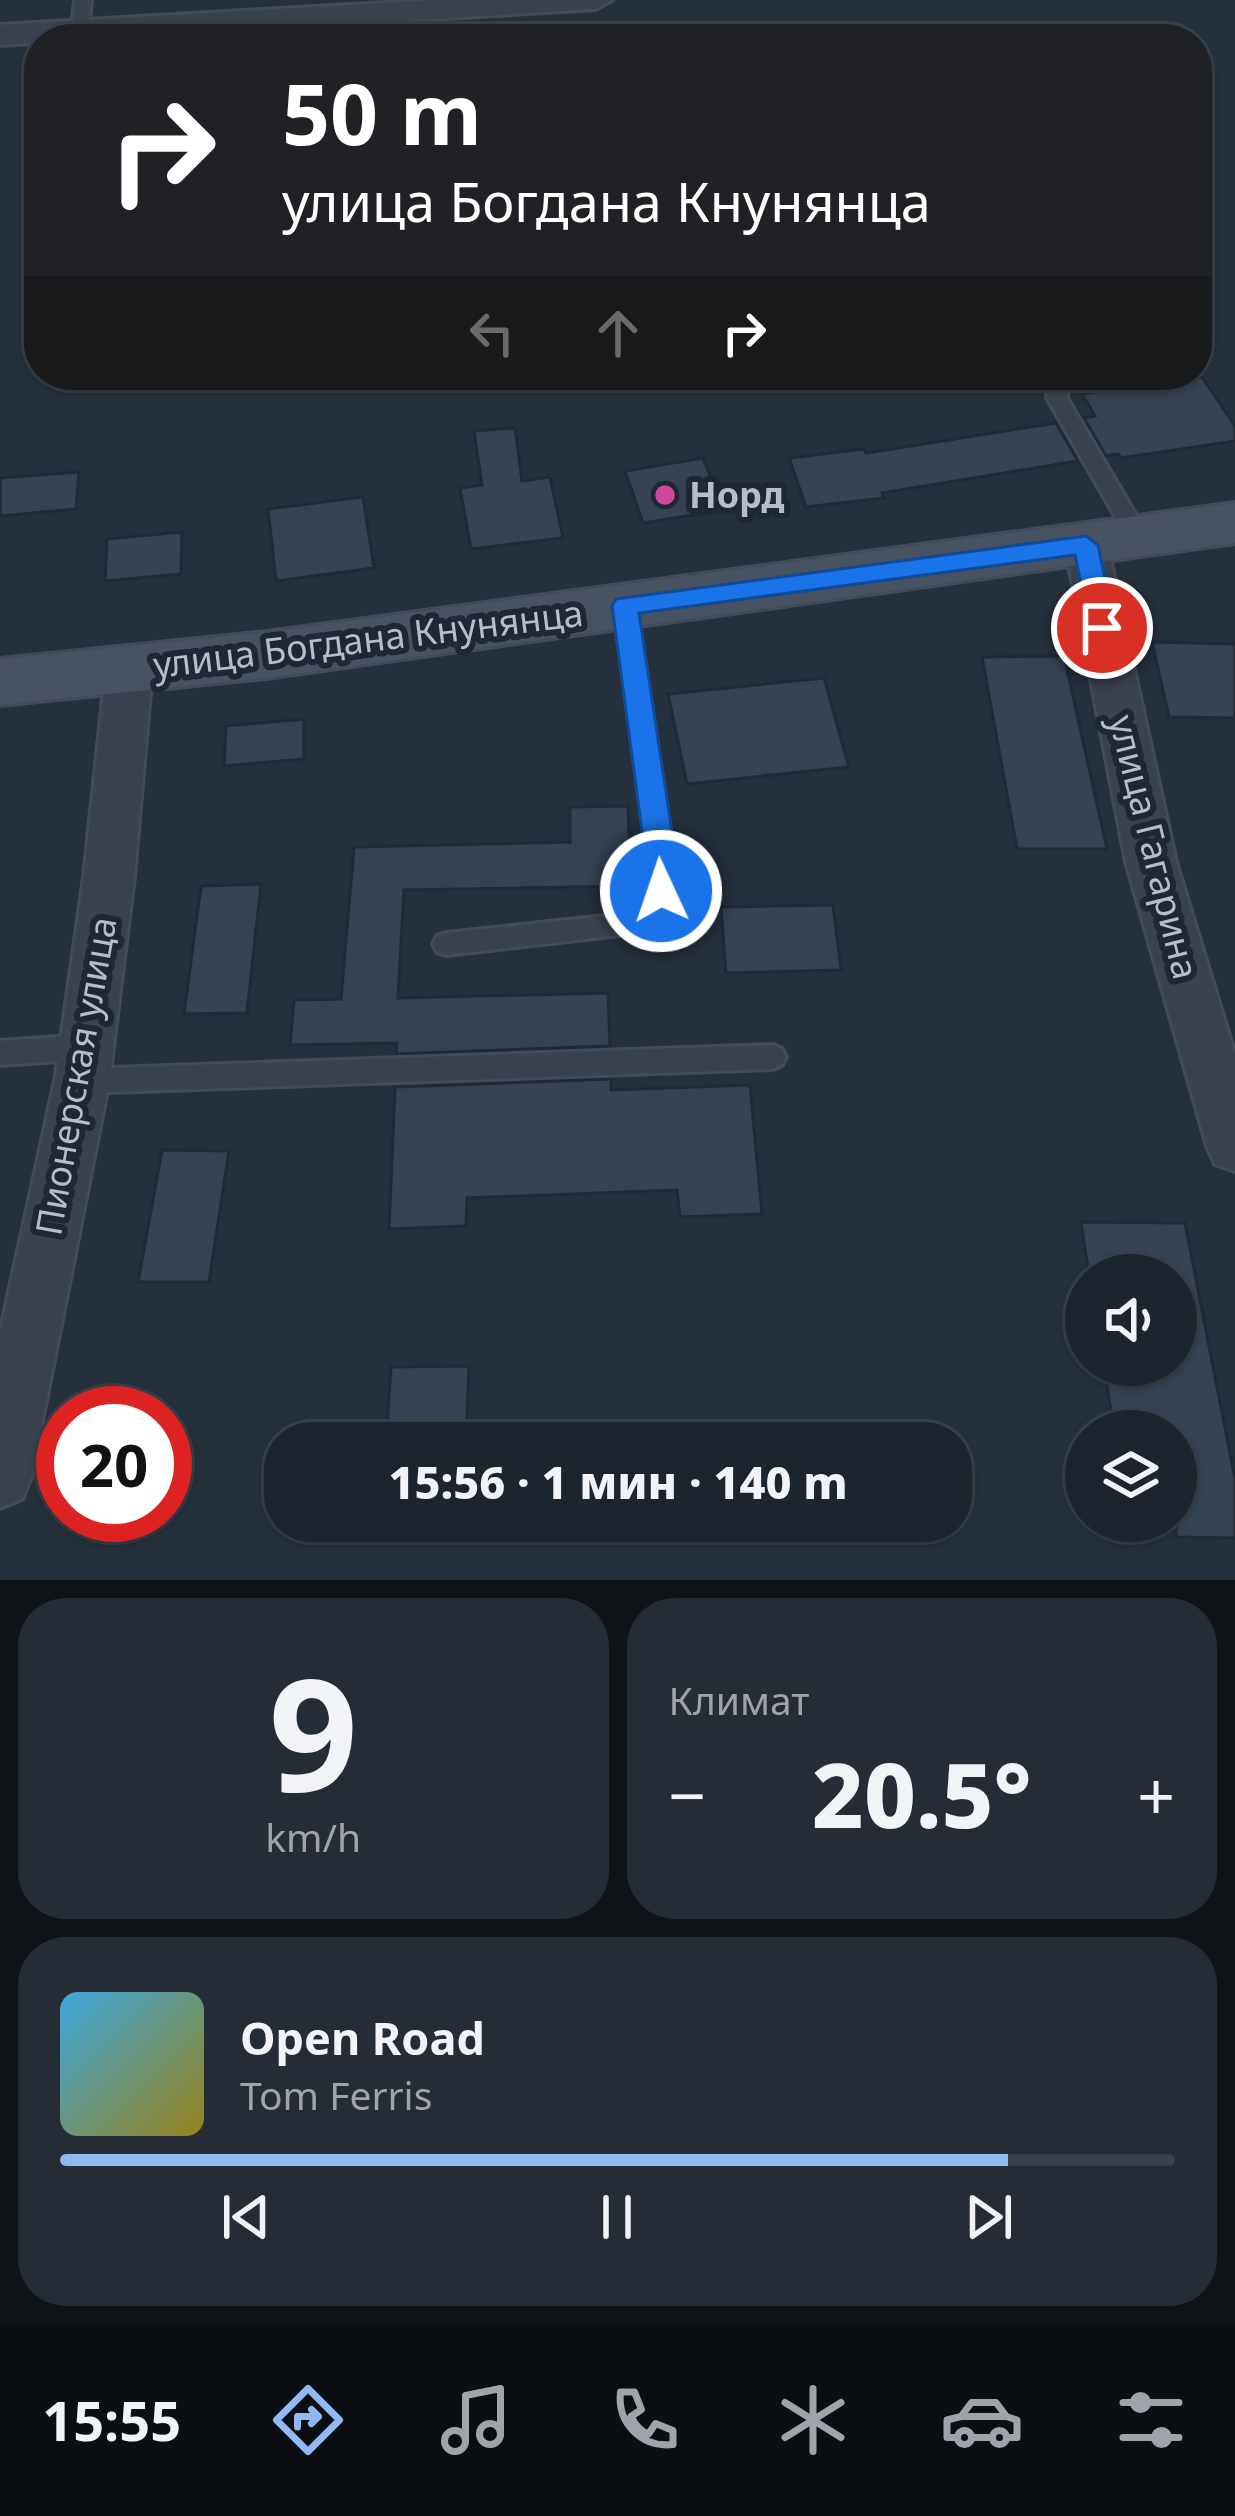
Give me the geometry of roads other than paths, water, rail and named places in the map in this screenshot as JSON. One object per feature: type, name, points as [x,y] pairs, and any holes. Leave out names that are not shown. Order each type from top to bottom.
[{"type":"main road","name":"улица Богдана Кнунянца","points":[[0,682],[129,670],[1235,523]]},
{"type":"street","points":[[45,24],[82,15],[596,0]]},
{"type":"street","name":"улица Гагарина","points":[[1112,541],[1151,862],[1235,1146]]},
{"type":"street","name":"Пионерская улица","points":[[0,1478],[84,1064],[129,670]]},
{"type":"lane","points":[[1058,390],[1057,398],[1112,541]]},
{"type":"lane","points":[[446,944],[629,924],[647,913],[661,891],[663,865],[625,606]]},
{"type":"lane","points":[[0,1053],[84,1064],[773,1057]]},
{"type":"place","name":"Норд","points":[[665,495]]}]
